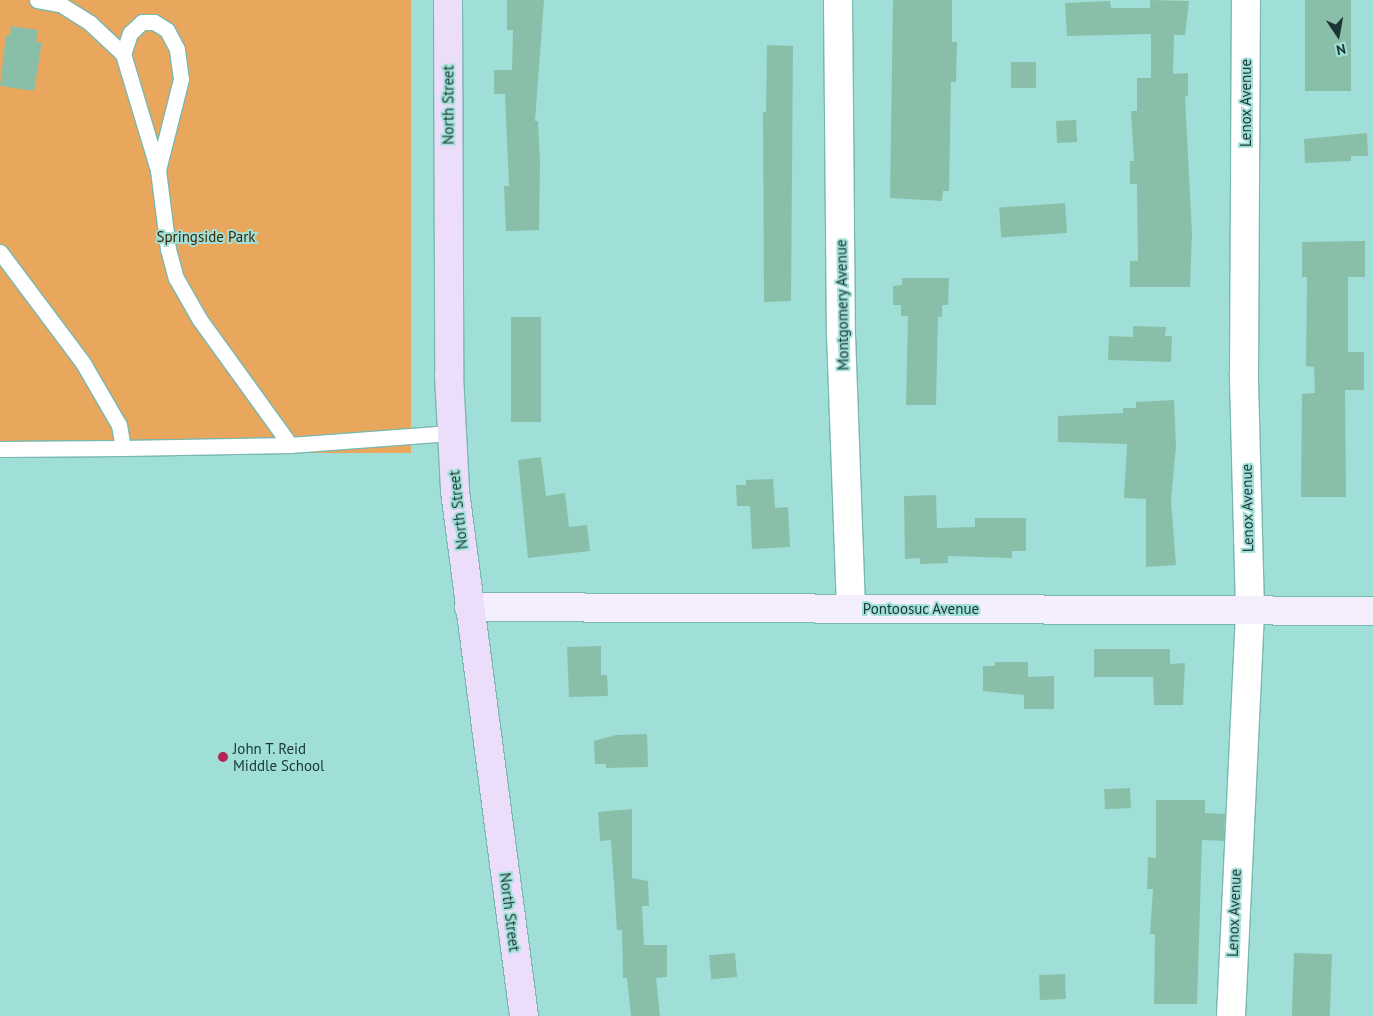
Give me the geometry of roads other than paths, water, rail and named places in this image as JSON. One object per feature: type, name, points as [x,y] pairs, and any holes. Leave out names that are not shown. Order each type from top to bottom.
[{"type":"main road","name":"North Street","points":[[448,0],[451,433],[469,607],[524,1016]]},
{"type":"street","name":"Montgomery Avenue","points":[[838,0],[841,336],[850,609]]},
{"type":"street","name":"Lenox Avenue","points":[[1231,1016],[1250,610],[1244,373],[1246,0]]},
{"type":"street","name":"Pontoosuc Avenue","points":[[469,607],[1373,611]]},
{"type":"lane","points":[[37,0],[60,4],[90,22],[123,54],[158,170],[168,249],[176,278],[200,320],[290,445]]},
{"type":"lane","points":[[123,54],[130,33],[142,22],[154,22],[167,30],[177,50],[181,78],[158,170]]},
{"type":"lane","points":[[0,252],[83,363],[119,425],[123,448]]},
{"type":"lane","points":[[0,449],[290,445],[451,433]]},
{"type":"place","name":"John T. Reid Middle School","points":[[223,757]]},
{"type":"park label","name":"Springside Park","points":[[206,237]]}]
